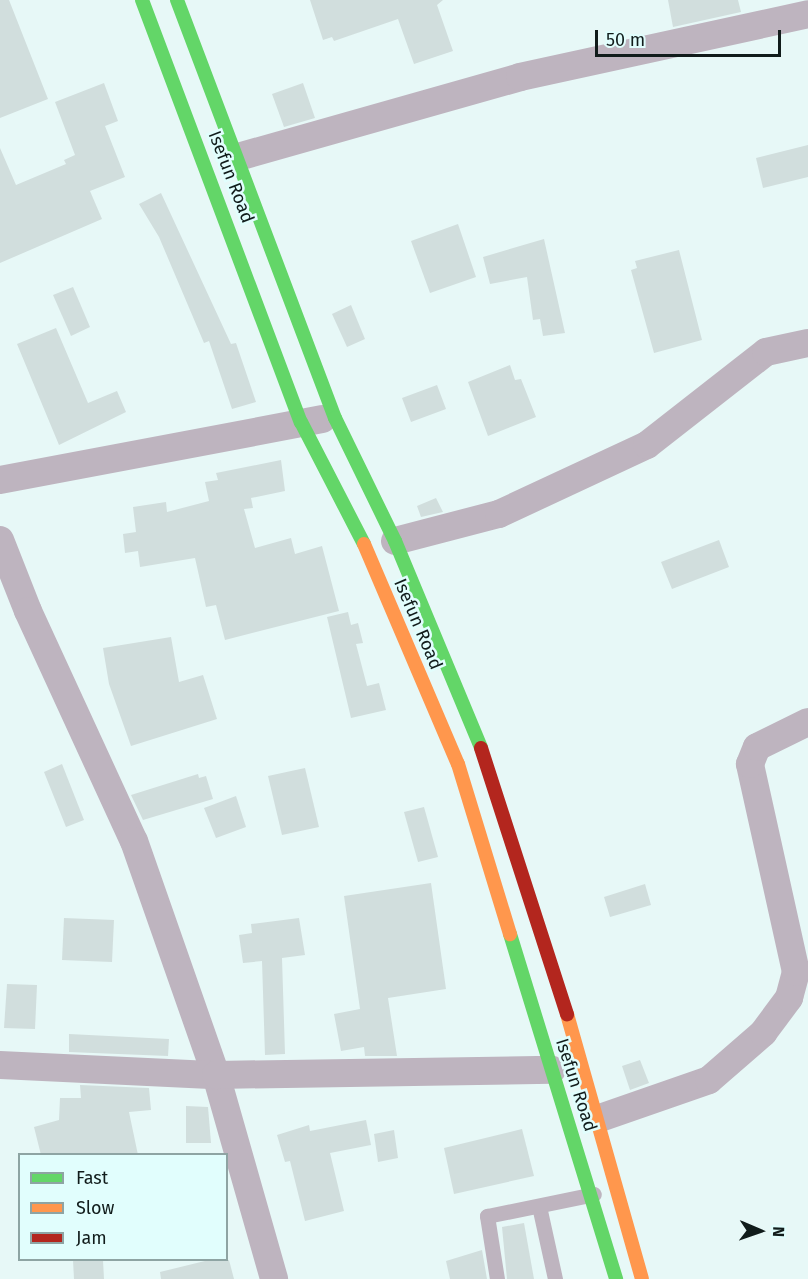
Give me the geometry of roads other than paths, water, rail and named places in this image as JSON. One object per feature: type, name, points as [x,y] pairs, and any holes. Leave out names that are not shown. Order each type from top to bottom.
[{"type":"street","name":"Isefun Road","points":[[142,0],[301,422],[358,531],[458,764],[593,1195],[616,1279]]},
{"type":"street","name":"Isefun Road","points":[[177,0],[335,418],[395,541],[485,758],[600,1118],[642,1279]]},
{"type":"street","points":[[238,157],[520,77],[808,14]]},
{"type":"street","points":[[395,541],[499,514],[646,445],[766,352],[808,344]]},
{"type":"street","points":[[0,480],[301,422],[335,418]]},
{"type":"street","points":[[0,540],[28,611],[134,841],[216,1076],[274,1279]]},
{"type":"street","points":[[600,1118],[710,1080],[764,1033],[789,998],[796,972],[750,764],[757,747],[808,722]]},
{"type":"street","points":[[0,1065],[216,1076],[552,1070]]},
{"type":"lane","points":[[497,1279],[487,1216],[618,1189]]},
{"type":"lane","points":[[539,1206],[555,1279]]}]
